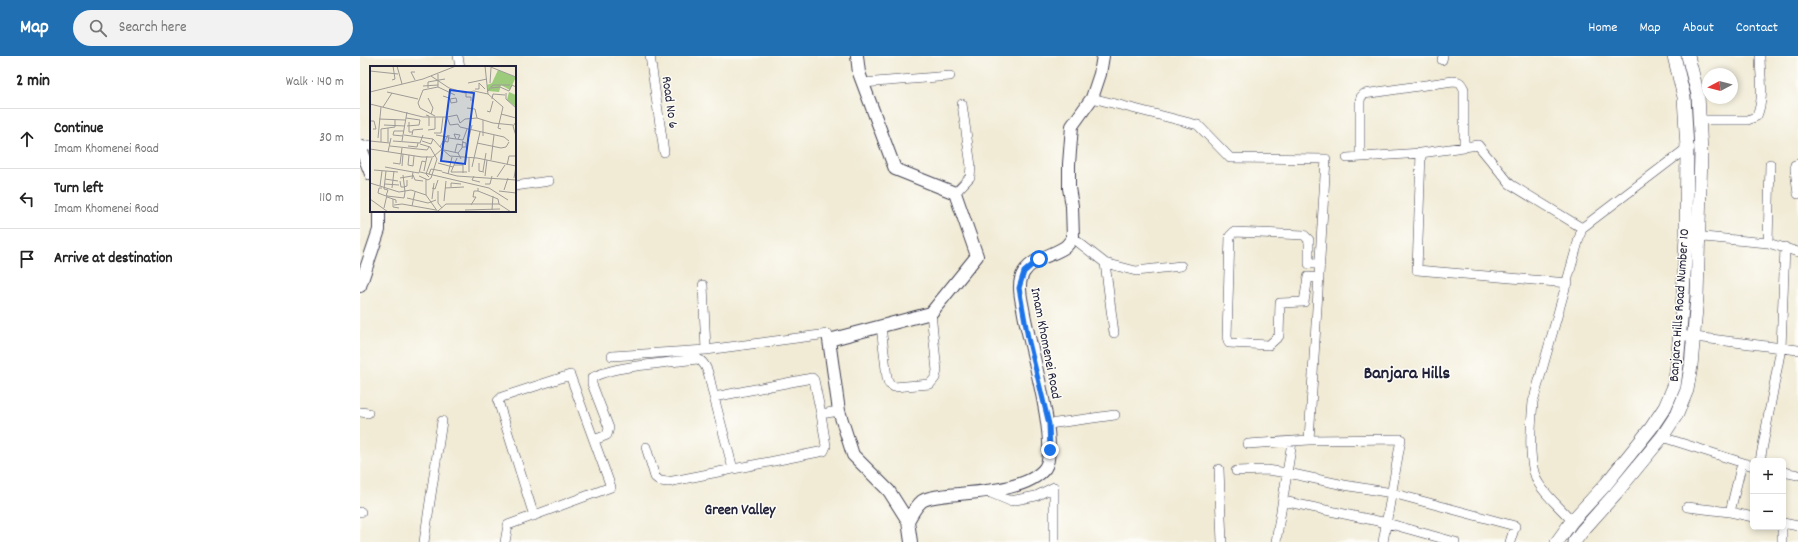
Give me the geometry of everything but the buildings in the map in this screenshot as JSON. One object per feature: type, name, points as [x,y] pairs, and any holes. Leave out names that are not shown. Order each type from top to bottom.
[{"type":"main road","name":"Banjara Hills Road Number 10","points":[[1560,541],[1572,521],[1606,484],[1651,428],[1665,407],[1674,386],[1678,364],[1686,236],[1686,148],[1684,97],[1674,56]]},
{"type":"main road","name":"Banjara Hills Road Number 10","points":[[1574,542],[1662,437],[1677,414],[1687,390],[1691,366],[1697,297],[1700,236],[1701,147],[1698,95],[1688,56]]},
{"type":"street","points":[[458,56],[460,66]]},
{"type":"street","name":"Road No 6","points":[[650,56],[664,152]]},
{"type":"street","points":[[857,56],[863,82],[895,169],[955,193],[977,256],[930,313],[829,340],[839,411],[853,455],[889,491],[908,521],[911,542]]},
{"type":"street","points":[[1103,56],[1100,74],[1092,98],[1072,126],[1069,188],[1072,206],[1073,238],[1105,263],[1136,272],[1181,266]]},
{"type":"street","points":[[1699,120],[1748,120],[1757,116],[1761,106],[1762,79],[1760,56]]},
{"type":"street","points":[[863,82],[950,76]]},
{"type":"street","points":[[1360,157],[1360,101],[1364,94],[1453,81],[1462,83],[1464,89],[1464,147]]},
{"type":"street","points":[[1092,98],[1198,125],[1230,158],[1326,159],[1309,440]]},
{"type":"street","points":[[955,193],[970,177],[971,166],[962,104]]},
{"type":"street","points":[[370,145],[360,146],[370,171]]},
{"type":"street","points":[[1347,158],[1421,153],[1478,145],[1510,184],[1582,228]]},
{"type":"street","points":[[1572,521],[1539,484],[1534,474],[1531,427],[1533,402],[1568,283],[1582,228],[1686,148],[1701,147]]},
{"type":"street","points":[[1421,153],[1417,270],[1568,283]]},
{"type":"street","points":[[1768,243],[1770,164]]},
{"type":"street","points":[[1798,164],[1795,166],[1795,170],[1798,194]]},
{"type":"street","points":[[516,186],[549,181]]},
{"type":"street","points":[[360,286],[379,230],[380,212]]},
{"type":"street","points":[[1319,278],[1308,277],[1304,302],[1280,303],[1279,336],[1269,345],[1229,343],[1226,337],[1230,236],[1234,232],[1304,235],[1309,240],[1309,264],[1320,264]]},
{"type":"street","points":[[1686,236],[1768,243],[1798,252]]},
{"type":"street","name":"Imam Khomenei Road","points":[[908,521],[914,509],[923,500],[941,496],[986,491],[1024,483],[1045,467],[1050,450],[1049,424],[1028,338],[1019,288],[1024,272],[1039,259],[1065,247],[1073,238]]},
{"type":"street","points":[[1761,458],[1781,348],[1785,247]]},
{"type":"street","points":[[1105,263],[1114,333]]},
{"type":"street","points":[[703,285],[706,350]]},
{"type":"street","points":[[881,326],[889,384],[894,386],[930,384],[935,378],[937,371],[930,313]]},
{"type":"street","points":[[612,356],[706,350],[828,334]]},
{"type":"street","points":[[1679,335],[1798,350]]},
{"type":"street","points":[[594,440],[606,435],[608,428],[592,384],[592,378],[596,375],[623,368],[698,359],[706,366],[733,469]]},
{"type":"street","points":[[505,542],[508,524],[534,516],[611,487],[570,375],[502,397],[498,401],[534,516]]},
{"type":"street","points":[[646,447],[655,477],[660,482],[668,482],[824,451],[826,446],[821,414],[814,380],[812,378],[714,397]]},
{"type":"street","points":[[821,414],[839,411]]},
{"type":"street","points":[[1049,424],[1115,415]]},
{"type":"street","points":[[424,542],[442,421]]},
{"type":"street","points":[[1662,437],[1750,465]]},
{"type":"street","points":[[1248,444],[1309,440],[1401,439],[1383,542]]},
{"type":"street","points":[[1276,542],[1292,442]]},
{"type":"street","points":[[1730,512],[1742,463]]},
{"type":"street","points":[[1219,469],[1222,542]]},
{"type":"street","points":[[1236,471],[1267,470],[1392,493],[1515,526],[1510,542]]},
{"type":"street","points":[[1786,473],[1798,475]]},
{"type":"street","points":[[986,491],[1010,501],[1036,496],[1054,487],[1054,542]]},
{"type":"street","points":[[1283,501],[1387,522],[1455,542]]},
{"type":"street","points":[[1687,507],[1730,512],[1750,516]]},
{"type":"street","points":[[1786,524],[1798,526]]},
{"type":"street","points":[[1782,530],[1782,542]]},
{"type":"district","name":"Banjara Hills","points":[[1407,372]]},
{"type":"district","name":"Green Valley","points":[[740,509]]},
{"type":"route","points":[[1039,259],[1024,272],[1019,288],[1028,338],[1049,424],[1050,450]]}]
